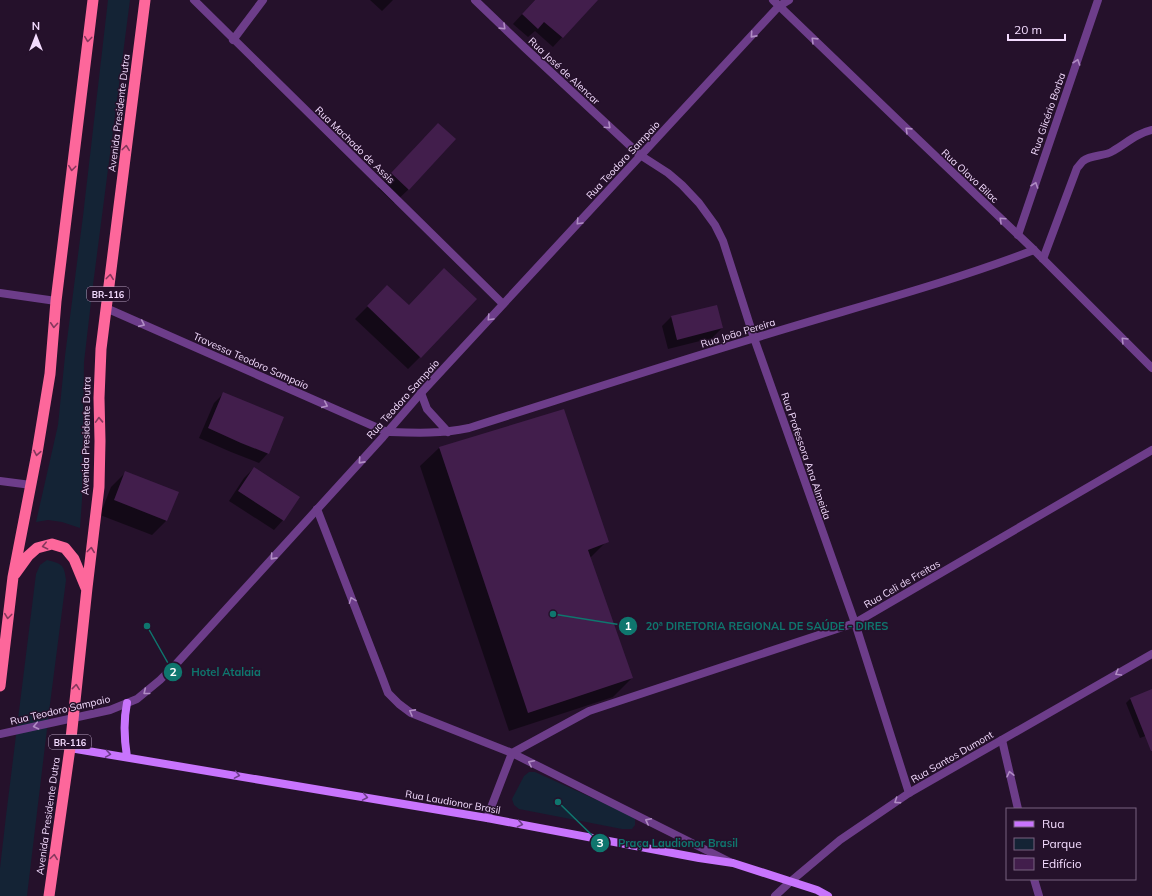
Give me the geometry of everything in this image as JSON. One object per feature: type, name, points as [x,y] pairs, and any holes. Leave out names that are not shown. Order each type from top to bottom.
[{"type":"highway","points":[[0,686],[13,577],[31,485],[50,374],[56,301],[92,0]]},
{"type":"highway","name":"Avenida Presidente Dutra","points":[[48,896],[70,748],[86,588],[99,487],[99,398],[101,349],[145,0]]},
{"type":"highway","points":[[13,577],[28,556],[37,548],[52,544],[65,548],[74,559],[86,588]]},
{"type":"main road","points":[[127,703],[124,715],[127,757]]},
{"type":"main road","name":"Rua Laudionor Brasil","points":[[70,748],[487,818],[684,856],[733,863],[817,890],[828,896]]},
{"type":"street","name":"Rua Machado de Assis","points":[[194,0],[503,304]]},
{"type":"street","points":[[234,40],[262,0]]},
{"type":"street","name":"Rua José de Alencar","points":[[475,0],[640,155]]},
{"type":"street","name":"Rua Teodoro Sampaio","points":[[0,734],[110,710],[136,699],[160,680],[177,664],[421,393],[640,155],[776,3],[789,0]]},
{"type":"street","name":"Rua Glicério Borba","points":[[1018,235],[1098,0]]},
{"type":"street","name":"Rua Olavo Bilac","points":[[776,3],[1034,250],[1152,368]]},
{"type":"street","points":[[1043,259],[1077,168],[1084,160],[1113,152],[1143,132],[1152,130]]},
{"type":"street","name":"Rua Professora Ana Almeida","points":[[640,155],[668,173],[682,185],[699,203],[715,225],[723,241],[754,338],[855,622],[909,793]]},
{"type":"street","name":"Rua João Pereira","points":[[387,432],[421,434],[448,432],[469,428],[754,338],[944,281],[1034,250]]},
{"type":"street","points":[[0,293],[56,301]]},
{"type":"street","name":"Travessa Teodoro Sampaio","points":[[106,308],[387,432]]},
{"type":"street","points":[[421,393],[427,409],[448,432]]},
{"type":"street","name":"Rua Celi de Freitas","points":[[512,753],[589,711],[855,622],[1152,450]]},
{"type":"street","points":[[0,481],[31,485]]},
{"type":"street","points":[[317,509],[388,693],[399,704],[411,713],[512,753],[733,863]]},
{"type":"street","name":"Rua Santos Dumont","points":[[775,896],[840,840],[909,793],[1152,654]]},
{"type":"street","points":[[1002,740],[1018,808]]},
{"type":"street","points":[[487,818],[512,753]]},
{"type":"street","points":[[1034,880],[1039,896]]},
{"type":"green space","points":[[108,0],[130,0],[84,362],[82,500],[80,528],[62,522],[48,520],[36,522],[58,425]]},
{"type":"green space","points":[[47,560],[59,564],[63,568],[66,580],[27,896],[0,896],[0,868],[36,574],[40,565]]},
{"type":"green space","points":[[529,772],[535,772],[628,814],[635,819],[635,825],[632,829],[622,829],[519,809],[514,805],[512,799],[524,776]]},
{"type":"building","points":[[535,0],[598,0],[563,38],[544,22],[538,29],[522,14]]},
{"type":"building","points":[[438,123],[456,139],[409,190],[391,173]]},
{"type":"building","points":[[444,268],[477,299],[421,358],[367,306],[387,285],[409,305]]},
{"type":"building","points":[[717,305],[723,328],[677,340],[671,316]]},
{"type":"building","points":[[223,392],[284,417],[269,454],[208,428]]},
{"type":"building","points":[[564,409],[609,542],[588,550],[633,678],[528,713],[439,447]]},
{"type":"building","points":[[254,467],[300,497],[284,521],[238,491]]},
{"type":"building","points":[[125,471],[179,492],[167,521],[114,500]]},
{"type":"building","points":[[1152,689],[1152,751],[1151,751],[1130,698]]},
{"type":"place","name":"20ª DIRETORIA REGIONAL DE SAÚDE - DIRES","points":[[553,614]]},
{"type":"place","name":"Hotel Atalaia","points":[[147,626]]},
{"type":"place","name":"Praça Laudionor Brasil","points":[[558,802]]}]
